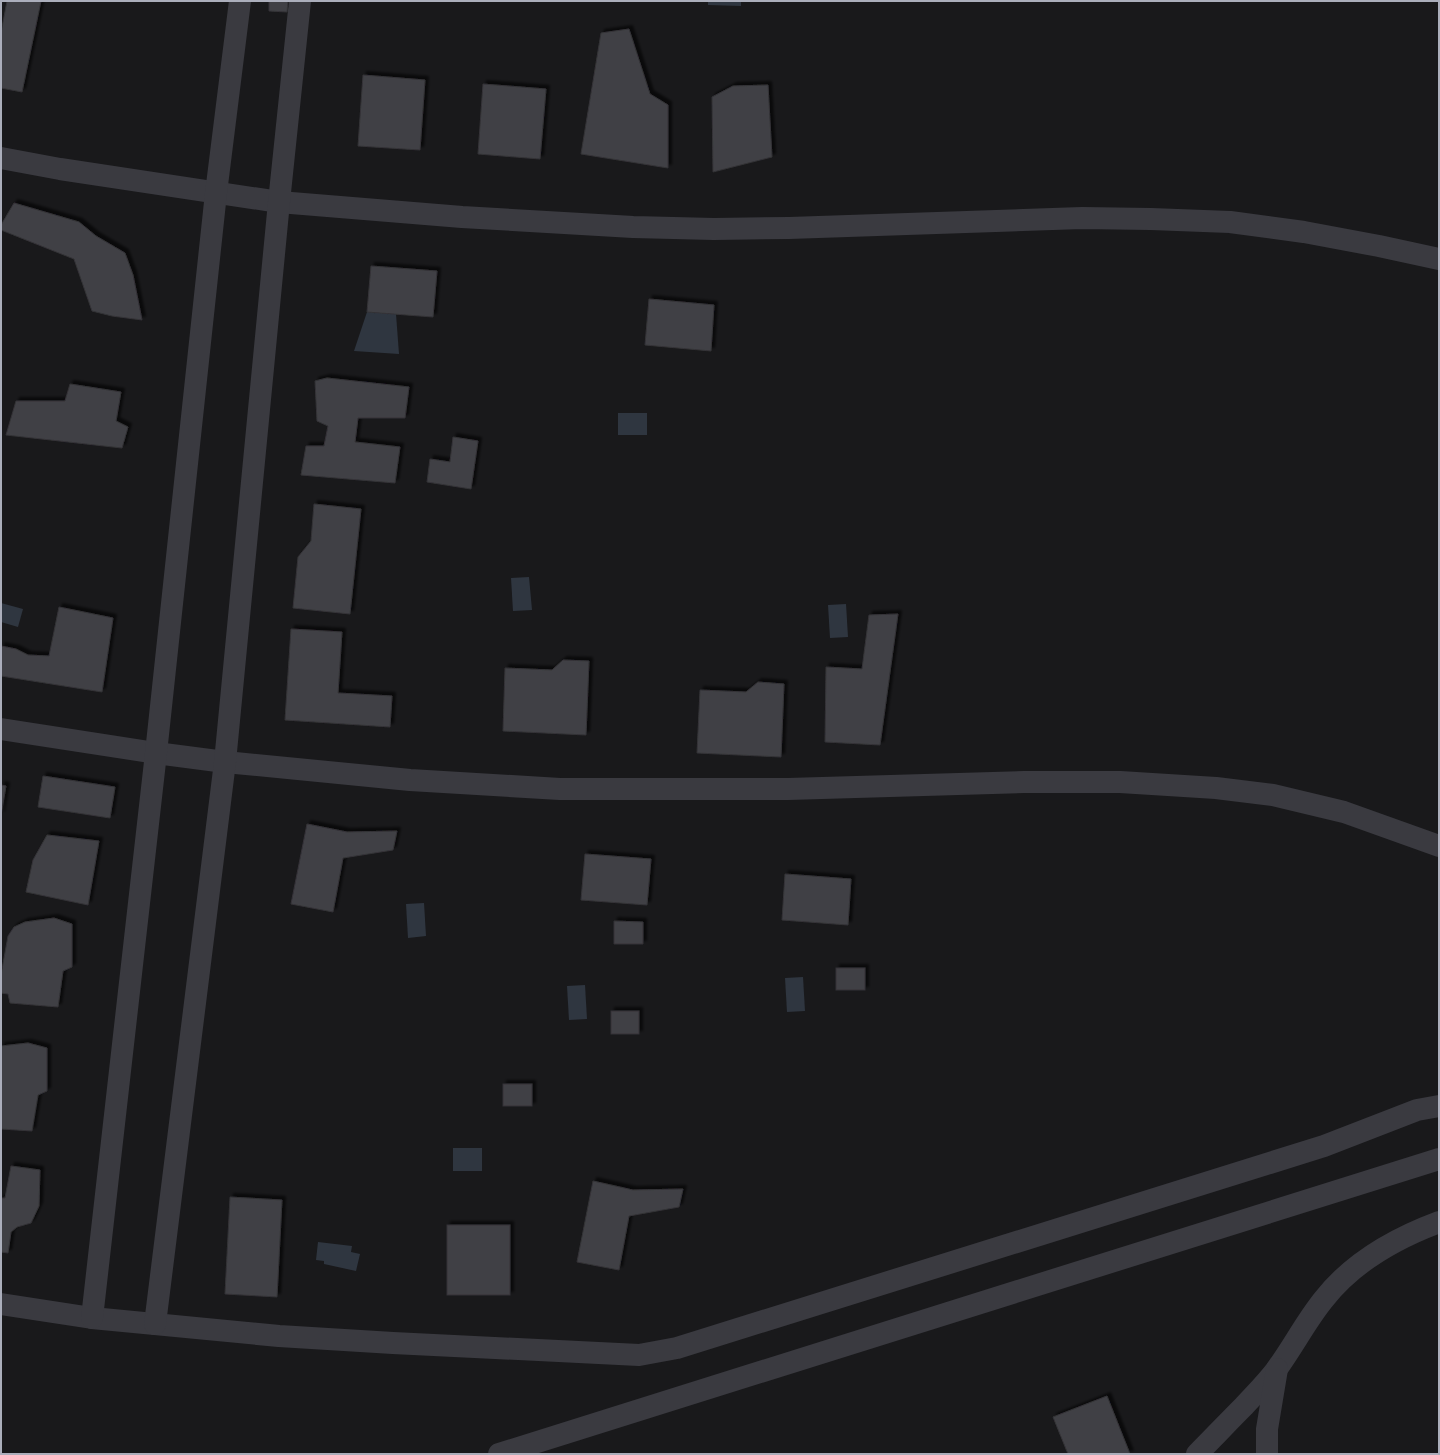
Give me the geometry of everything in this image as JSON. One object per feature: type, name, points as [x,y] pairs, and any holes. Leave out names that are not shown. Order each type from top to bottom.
[{"type":"street","points":[[92,1318],[156,753],[216,193],[240,1]]},
{"type":"street","points":[[155,1324],[225,762],[300,1]]},
{"type":"street","points":[[1,158],[60,169],[279,202],[462,217],[655,228],[789,228],[1082,218],[1151,218],[1230,222],[1319,235],[1439,259]]},
{"type":"street","points":[[1,729],[225,762],[410,780],[560,789],[788,789],[1024,782],[1120,782],[1208,788],[1273,796],[1344,812],[1439,846]]},
{"type":"street","points":[[1,1304],[92,1318],[279,1336],[639,1355],[677,1348],[1141,1204],[1324,1146],[1417,1110],[1439,1106]]},
{"type":"street","points":[[500,1454],[1439,1159]]},
{"type":"street","points":[[1197,1454],[1277,1369],[1300,1332],[1324,1298],[1346,1275],[1371,1256],[1410,1233],[1439,1222]]},
{"type":"street","points":[[1267,1454],[1267,1429],[1277,1369]]},
{"type":"shaded area","points":[[708,1],[741,1],[741,6],[708,5]]},
{"type":"shaded area","points":[[367,312],[396,314],[399,354],[354,351]]},
{"type":"shaded area","points":[[618,413],[647,413],[647,435],[618,435]]},
{"type":"shaded area","points":[[529,577],[532,610],[513,611],[511,578]]},
{"type":"shaded area","points":[[1,603],[23,609],[18,627],[1,622]]},
{"type":"shaded area","points":[[846,604],[848,637],[830,638],[828,605]]},
{"type":"shaded area","points":[[424,903],[426,936],[408,938],[406,904]]},
{"type":"shaded area","points":[[803,977],[805,1011],[787,1012],[785,978]]},
{"type":"shaded area","points":[[585,985],[587,1019],[569,1020],[567,986]]},
{"type":"shaded area","points":[[453,1148],[482,1148],[482,1171],[453,1171]]},
{"type":"shaded area","points":[[318,1242],[352,1246],[351,1252],[360,1254],[356,1271],[324,1264],[324,1261],[316,1260]]},
{"type":"building","points":[[7,1],[41,1],[22,92],[1,88],[1,33]]},
{"type":"building","points":[[269,1],[288,1],[287,12],[269,11]]},
{"type":"building","points":[[629,29],[650,94],[668,105],[668,168],[581,154],[601,33]]},
{"type":"building","points":[[363,75],[425,80],[420,150],[358,146]]},
{"type":"building","points":[[483,84],[546,89],[540,159],[478,154]]},
{"type":"building","points":[[768,85],[772,157],[713,172],[712,97],[733,86]]},
{"type":"building","points":[[14,203],[79,222],[96,236],[125,253],[133,275],[142,320],[112,316],[92,311],[74,259],[1,230],[1,225]]},
{"type":"building","points":[[371,266],[437,271],[433,317],[367,312]]},
{"type":"building","points":[[649,299],[714,305],[711,351],[645,345]]},
{"type":"building","points":[[327,378],[409,387],[405,418],[358,418],[355,442],[400,447],[395,483],[301,475],[306,446],[324,446],[328,426],[317,421],[315,381]]},
{"type":"building","points":[[70,384],[121,392],[116,421],[128,427],[122,448],[6,435],[16,401],[65,401]]},
{"type":"building","points":[[453,437],[478,441],[471,489],[427,482],[430,459],[450,462]]},
{"type":"building","points":[[314,504],[361,509],[350,614],[293,608],[298,557],[311,541]]},
{"type":"building","points":[[59,607],[113,618],[102,692],[1,676],[1,646],[16,649],[28,655],[49,656]]},
{"type":"building","points":[[898,614],[880,745],[825,742],[826,667],[862,669],[869,615]]},
{"type":"building","points":[[291,629],[342,632],[338,693],[392,696],[390,727],[285,720]]},
{"type":"building","points":[[563,660],[589,661],[586,735],[503,731],[505,668],[552,670]]},
{"type":"building","points":[[758,682],[784,684],[781,757],[697,753],[700,690],[746,692]]},
{"type":"building","points":[[43,776],[115,787],[110,818],[38,807]]},
{"type":"building","points":[[1,785],[6,786],[1,815]]},
{"type":"building","points":[[307,824],[347,832],[397,831],[393,850],[343,858],[333,912],[291,904]]},
{"type":"building","points":[[47,835],[99,841],[88,905],[26,892],[33,860]]},
{"type":"building","points":[[585,854],[651,859],[647,905],[581,900]]},
{"type":"building","points":[[785,874],[851,879],[848,925],[782,920]]},
{"type":"building","points":[[54,918],[72,924],[72,967],[63,971],[58,1007],[10,1003],[8,994],[1,993],[1,975],[8,936],[14,927],[25,922]]},
{"type":"building","points":[[614,921],[643,922],[643,944],[614,944]]},
{"type":"building","points":[[836,968],[865,968],[865,990],[836,990]]},
{"type":"building","points":[[611,1011],[639,1011],[639,1034],[611,1034]]},
{"type":"building","points":[[28,1043],[47,1048],[47,1091],[38,1095],[32,1131],[1,1129],[1,1046]]},
{"type":"building","points":[[503,1084],[532,1084],[532,1106],[503,1106]]},
{"type":"building","points":[[11,1166],[40,1170],[39,1206],[31,1223],[17,1227],[11,1232],[8,1253],[1,1252],[1,1198],[5,1198]]},
{"type":"building","points":[[593,1181],[633,1190],[683,1189],[679,1207],[629,1216],[619,1270],[577,1262]]},
{"type":"building","points":[[230,1197],[282,1200],[277,1297],[225,1294]]},
{"type":"building","points":[[447,1225],[510,1225],[510,1295],[447,1295]]},
{"type":"building","points":[[1107,1396],[1130,1454],[1068,1454],[1053,1417]]}]
